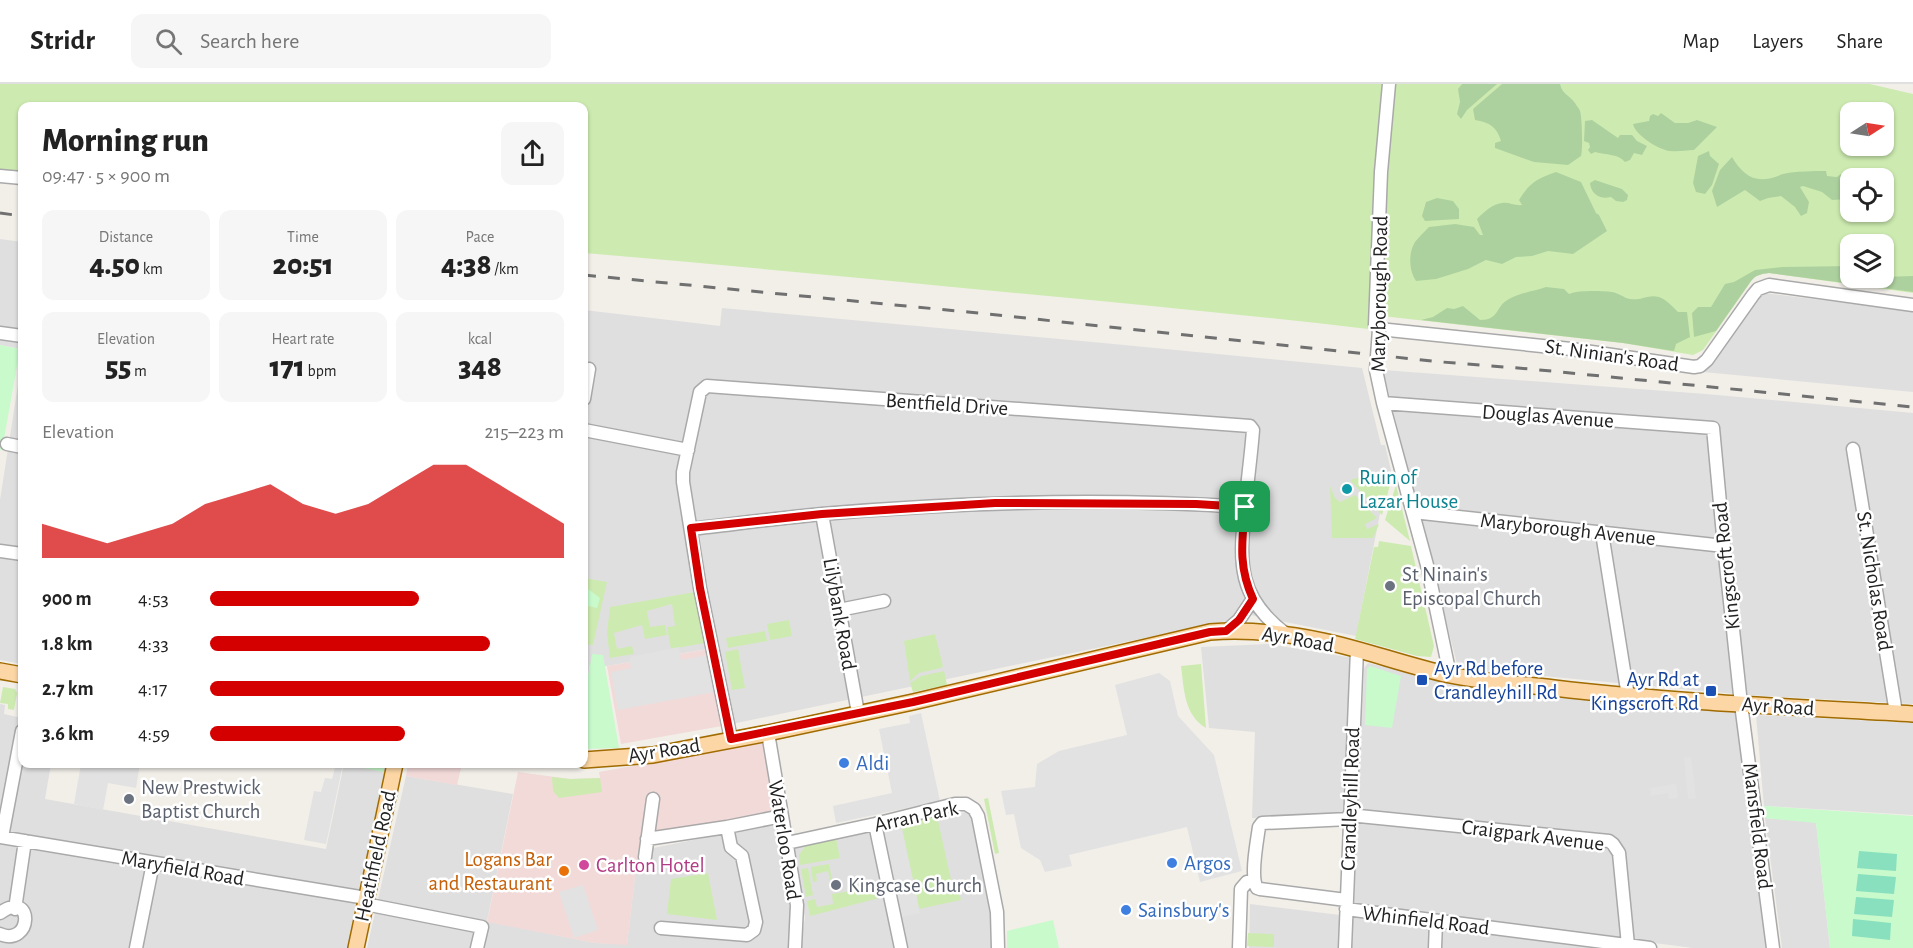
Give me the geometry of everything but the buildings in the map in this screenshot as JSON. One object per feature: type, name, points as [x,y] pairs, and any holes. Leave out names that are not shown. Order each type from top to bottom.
[{"type":"main road","name":"Ayr Road","points":[[588,760],[653,754],[768,732],[913,702],[1210,632],[1226,631],[1286,634],[1325,641],[1450,675],[1628,696],[1913,714]]},
{"type":"main road","points":[[0,671],[18,674]]},
{"type":"main road","name":"Heathfield Road","points":[[356,948],[394,768]]},
{"type":"street","name":"Maryborough Road","points":[[1389,84],[1381,172],[1375,325],[1379,329],[1376,370],[1427,565],[1450,675]]},
{"type":"street","points":[[0,176],[18,178]]},
{"type":"street","name":"St. Ninian's Road","points":[[1379,329],[1571,349],[1694,367],[1700,366],[1707,360],[1753,295],[1763,287],[1770,285],[1913,305]]},
{"type":"street","points":[[0,333],[18,335]]},
{"type":"street","points":[[588,375],[589,369]]},
{"type":"street","name":"Bentfield Drive","points":[[731,739],[700,588],[683,482],[683,472],[700,392],[707,386],[1250,426],[1254,430],[1245,507]]},
{"type":"street","name":"Douglas Avenue","points":[[1383,403],[1713,428]]},
{"type":"street","name":"Kingscroft Road","points":[[1713,428],[1742,704]]},
{"type":"street","points":[[588,431],[688,450]]},
{"type":"street","points":[[7,444],[18,446]]},
{"type":"street","name":"St. Nicholas Road","points":[[1853,449],[1896,713]]},
{"type":"street","points":[[691,528],[822,514],[995,503],[1196,504],[1245,507],[1241,561],[1244,576],[1253,599],[1268,619],[1286,634]]},
{"type":"street","name":"Maryborough Avenue","points":[[1413,512],[1724,546]]},
{"type":"street","name":"Lilybank Road","points":[[822,514],[858,713]]},
{"type":"street","points":[[1602,532],[1628,696]]},
{"type":"street","points":[[0,551],[18,553]]},
{"type":"street","points":[[1226,631],[1239,620],[1253,599]]},
{"type":"street","points":[[839,610],[884,601]]},
{"type":"street","name":"Crandleyhill Road","points":[[1345,948],[1357,650]]},
{"type":"street","name":"Mansfield Road","points":[[1742,704],[1773,948]]},
{"type":"street","name":"Waterloo Road","points":[[768,732],[797,905],[795,948]]},
{"type":"street","points":[[1,837],[18,751]]},
{"type":"street","points":[[645,857],[653,799]]},
{"type":"street","name":"Arran Park","points":[[787,843],[955,804],[966,804],[974,809],[978,816],[982,833],[997,912],[998,948]]},
{"type":"street","points":[[647,840],[727,828],[782,816]]},
{"type":"street","name":"Craigpark Avenue","points":[[1254,881],[1258,834],[1262,823],[1349,817],[1609,841],[1619,853],[1628,945]]},
{"type":"street","points":[[875,824],[901,948]]},
{"type":"street","points":[[662,928],[747,935],[754,930],[756,922],[742,856],[731,847],[727,828]]},
{"type":"street","name":"Maryfield Road","points":[[1,837],[366,901],[482,927],[477,948]]},
{"type":"street","points":[[15,909],[25,841]]},
{"type":"street","points":[[136,948],[153,863]]},
{"type":"street","points":[[1239,948],[1241,889],[1247,882],[1254,881]]},
{"type":"street","name":"Whinfield Road","points":[[1254,881],[1255,886],[1260,890],[1554,942],[1650,948]]},
{"type":"street","points":[[0,913],[7,909],[15,909],[23,915],[26,926],[20,936],[5,940]]},
{"type":"street","points":[[1435,948],[1436,922]]},
{"type":"shaded area","points":[[0,239],[18,241],[18,348],[0,345]]},
{"type":"shaded area","points":[[1764,293],[1913,311],[1913,392],[1703,372]]},
{"type":"shaded area","points":[[722,308],[1362,368],[1381,445],[1385,445],[1393,479],[1387,478],[1356,636],[1240,613],[1231,620],[722,726],[708,649],[607,666],[590,664],[588,675],[588,310],[720,326]]},
{"type":"shaded area","points":[[1383,370],[1706,394],[1913,413],[1913,704],[1747,695],[1458,668]]},
{"type":"shaded area","points":[[18,385],[18,663],[0,660],[0,500]]},
{"type":"shaded area","points":[[1269,644],[1353,658],[1345,816],[1252,818],[1255,732],[1209,728],[1201,647]]},
{"type":"shaded area","points":[[679,647],[681,660],[709,655],[715,692],[618,710],[611,672],[631,668],[629,657]]},
{"type":"shaded area","points":[[709,649],[722,726],[621,744],[607,666]]},
{"type":"shaded area","points":[[1368,663],[1433,678],[1520,693],[1739,712],[1767,948],[1693,948],[1354,904],[1364,668]]},
{"type":"shaded area","points":[[1159,673],[1170,681],[1178,716],[1214,755],[1242,871],[1200,882],[1187,827],[1069,855],[1072,866],[1045,872],[1040,860],[1021,848],[1014,814],[1006,815],[1001,791],[1035,787],[1037,764],[1059,751],[1127,735],[1115,685]]},
{"type":"shaded area","points":[[0,704],[5,705],[4,714],[18,717],[18,768],[50,768],[45,799],[326,849],[343,768],[388,768],[350,948],[0,948]]},
{"type":"shaded area","points":[[921,713],[940,801],[836,823],[833,806],[892,793],[879,729],[910,723],[909,716]]},
{"type":"shaded area","points":[[1756,715],[1913,723],[1913,815],[1764,806]]},
{"type":"shaded area","points":[[765,742],[777,814],[641,843],[638,851],[627,945],[595,943],[487,922],[518,772],[570,779],[600,778],[599,772]]},
{"type":"shaded area","points":[[1691,757],[1696,798],[1688,799],[1684,758]]},
{"type":"shaded area","points":[[80,768],[139,768],[136,788],[108,783],[103,810],[74,804]]},
{"type":"shaded area","points":[[335,768],[342,768],[326,844],[304,840],[314,791],[321,792],[325,778],[332,779]]},
{"type":"shaded area","points":[[407,768],[461,768],[457,785],[406,776]]},
{"type":"shaded area","points":[[406,776],[513,794],[487,921],[595,943],[627,944],[638,851],[778,823],[793,931],[790,948],[367,948]]},
{"type":"shaded area","points":[[1676,784],[1678,798],[1669,799],[1668,793],[1651,796],[1650,788]]},
{"type":"shaded area","points":[[970,811],[994,923],[994,948],[800,948],[805,918],[793,847]]},
{"type":"shaded area","points":[[1765,818],[1816,822],[1830,948],[1782,948]]},
{"type":"shaded area","points":[[901,824],[920,913],[901,917],[882,828]]},
{"type":"shaded area","points":[[583,885],[598,930],[574,938],[559,892]]},
{"type":"shaded area","points":[[1250,904],[1612,948],[1249,948]]},
{"type":"green space","points":[[0,84],[1870,84],[1913,94],[1913,293],[1877,288],[1894,288],[1894,234],[1840,234],[1840,283],[1769,273],[1760,275],[1752,280],[1703,350],[1693,355],[1623,343],[1382,316],[1369,315],[1368,329],[1125,303],[588,253],[588,102],[18,102],[18,172],[0,170]]},
{"type":"green space","points":[[1462,84],[1497,84],[1467,110],[1461,119],[1457,114],[1460,102],[1458,89]]},
{"type":"green space","points":[[1502,84],[1560,84],[1562,90],[1580,111],[1581,156],[1568,165],[1534,162],[1495,148],[1495,143],[1501,141],[1497,132],[1488,124],[1475,120],[1473,109]]},
{"type":"green space","points":[[1661,113],[1675,123],[1697,120],[1717,127],[1694,150],[1665,150],[1638,133],[1633,124],[1649,121],[1653,114],[1658,116]]},
{"type":"green space","points":[[1592,120],[1618,138],[1620,135],[1632,135],[1637,141],[1647,146],[1642,155],[1634,153],[1630,160],[1625,162],[1612,155],[1595,152],[1591,154],[1588,150],[1589,143],[1584,141],[1585,121]]},
{"type":"green space","points":[[1709,151],[1710,156],[1719,164],[1712,185],[1705,194],[1696,192],[1693,183],[1698,156]]},
{"type":"green space","points":[[1732,157],[1744,173],[1761,179],[1782,174],[1826,171],[1827,176],[1837,177],[1840,175],[1840,200],[1832,200],[1822,192],[1803,186],[1800,187],[1809,202],[1807,213],[1801,216],[1795,207],[1781,196],[1760,201],[1745,190],[1717,207],[1712,191],[1720,170]]},
{"type":"green space","points":[[1556,172],[1581,182],[1607,231],[1573,254],[1548,251],[1532,256],[1516,257],[1502,264],[1486,260],[1468,269],[1436,279],[1416,281],[1411,267],[1411,251],[1415,242],[1429,227],[1455,224],[1474,227],[1480,235],[1483,235],[1477,219],[1485,211],[1502,203],[1522,205],[1519,200],[1531,185]]},
{"type":"green space","points":[[1595,180],[1622,189],[1628,195],[1627,200],[1616,201],[1611,197],[1603,198],[1597,195],[1590,183]]},
{"type":"green space","points":[[1437,198],[1453,201],[1459,209],[1459,219],[1425,221],[1422,216],[1426,202]]},
{"type":"green space","points":[[1840,266],[1840,282],[1769,273],[1757,276],[1751,281],[1716,331],[1694,337],[1692,313],[1698,307],[1711,307],[1725,284],[1734,282],[1755,270]]},
{"type":"green space","points":[[1913,276],[1913,292],[1883,288],[1894,288],[1894,277]]},
{"type":"green space","points":[[1546,287],[1564,289],[1569,294],[1602,291],[1630,299],[1659,297],[1667,301],[1678,312],[1687,312],[1690,337],[1676,344],[1674,351],[1421,320],[1433,317],[1447,308],[1454,309],[1463,306],[1480,320],[1491,318],[1509,299]]},
{"type":"green space","points":[[0,345],[18,349],[18,360],[2,450],[0,450]]},
{"type":"green space","points":[[1361,477],[1391,481],[1382,515],[1350,480]]},
{"type":"green space","points":[[1396,485],[1410,541],[1385,520]]},
{"type":"green space","points":[[1330,486],[1335,498],[1340,502],[1355,495],[1377,518],[1365,524],[1367,529],[1379,524],[1373,538],[1332,538]]},
{"type":"green space","points":[[1379,541],[1411,546],[1434,646],[1431,657],[1417,656],[1355,639],[1374,547],[1378,547]]},
{"type":"green space","points":[[588,579],[607,582],[593,645],[588,644]]},
{"type":"green space","points":[[588,589],[600,598],[597,608],[588,606]]},
{"type":"green space","points":[[695,592],[705,643],[671,649],[667,627],[675,626],[672,604],[647,611],[650,627],[665,625],[667,635],[645,639],[642,625],[614,633],[617,649],[632,646],[634,654],[610,658],[607,633],[610,607]]},
{"type":"green space","points":[[789,620],[792,636],[770,640],[767,624]]},
{"type":"green space","points":[[765,631],[767,641],[728,648],[726,638]]},
{"type":"green space","points":[[935,634],[943,666],[919,673],[910,681],[904,641]]},
{"type":"green space","points":[[738,649],[745,688],[732,690],[725,652]]},
{"type":"green space","points":[[592,654],[603,655],[619,748],[588,749],[588,676]]},
{"type":"green space","points":[[1201,664],[1206,728],[1199,723],[1189,709],[1184,692],[1181,666]]},
{"type":"green space","points":[[1370,666],[1401,676],[1392,728],[1365,725],[1367,669]]},
{"type":"green space","points":[[944,671],[947,685],[913,692],[910,683],[921,676]]},
{"type":"green space","points":[[3,687],[15,689],[17,693],[14,710],[8,709],[8,704],[0,703]]},
{"type":"green space","points":[[364,768],[384,768],[383,772]]},
{"type":"green space","points":[[552,777],[600,778],[602,792],[559,798],[553,791]]},
{"type":"green space","points":[[988,798],[999,853],[995,854],[984,799]]},
{"type":"green space","points":[[1764,806],[1913,816],[1913,948],[1830,948],[1816,823],[1765,818]]},
{"type":"green space","points":[[937,816],[954,893],[959,892],[961,900],[919,909],[901,824]]},
{"type":"green space","points":[[836,838],[840,858],[800,865],[799,855],[806,845]]},
{"type":"green space","points":[[1859,851],[1897,854],[1896,871],[1857,868]]},
{"type":"green space","points":[[829,864],[832,879],[830,880],[828,871],[816,874],[817,881],[813,882],[811,867]]},
{"type":"green space","points":[[808,868],[813,895],[806,897],[801,869]]},
{"type":"green space","points":[[708,873],[717,920],[667,914],[671,879]]},
{"type":"green space","points":[[1858,874],[1896,877],[1894,894],[1856,891]]},
{"type":"green space","points":[[884,883],[887,896],[810,916],[807,901],[815,899],[817,907],[833,904],[832,894]]},
{"type":"green space","points":[[1856,897],[1894,900],[1892,917],[1854,914]]},
{"type":"green space","points":[[1853,919],[1891,923],[1890,940],[1852,936]]},
{"type":"green space","points":[[1053,920],[1059,948],[1007,948],[1007,931]]},
{"type":"green space","points":[[1248,933],[1274,934],[1274,947],[1247,946]]},
{"type":"railway","points":[[0,213],[18,215]]},
{"type":"railway","points":[[588,275],[1913,407]]},
{"type":"place","name":"Ruin of Lazar House","points":[[1347,489]]},
{"type":"place","name":"St Ninain's Episcopal Church","points":[[1390,586]]},
{"type":"place","name":"Ayr Rd before Crandleyhill Rd","points":[[1422,680]]},
{"type":"place","name":"Ayr Rd at Kingscroft Rd","points":[[1711,691]]},
{"type":"place","name":"Aldi","points":[[844,763]]},
{"type":"place","name":"New Prestwick Baptist Church","points":[[129,799]]},
{"type":"place","name":"Argos","points":[[1172,863]]},
{"type":"place","name":"Carlton Hotel","points":[[584,865]]},
{"type":"place","name":"Logans Bar and Restaurant","points":[[564,871]]},
{"type":"place","name":"Kingcase Church","points":[[836,885]]},
{"type":"place","name":"Sainsbury's","points":[[1126,910]]},
{"type":"route","points":[[995,503],[1196,504],[1245,507],[1241,561],[1253,599],[1239,620],[1226,631],[1210,632],[913,702],[731,739],[700,588],[691,528],[822,514],[995,503]]}]
